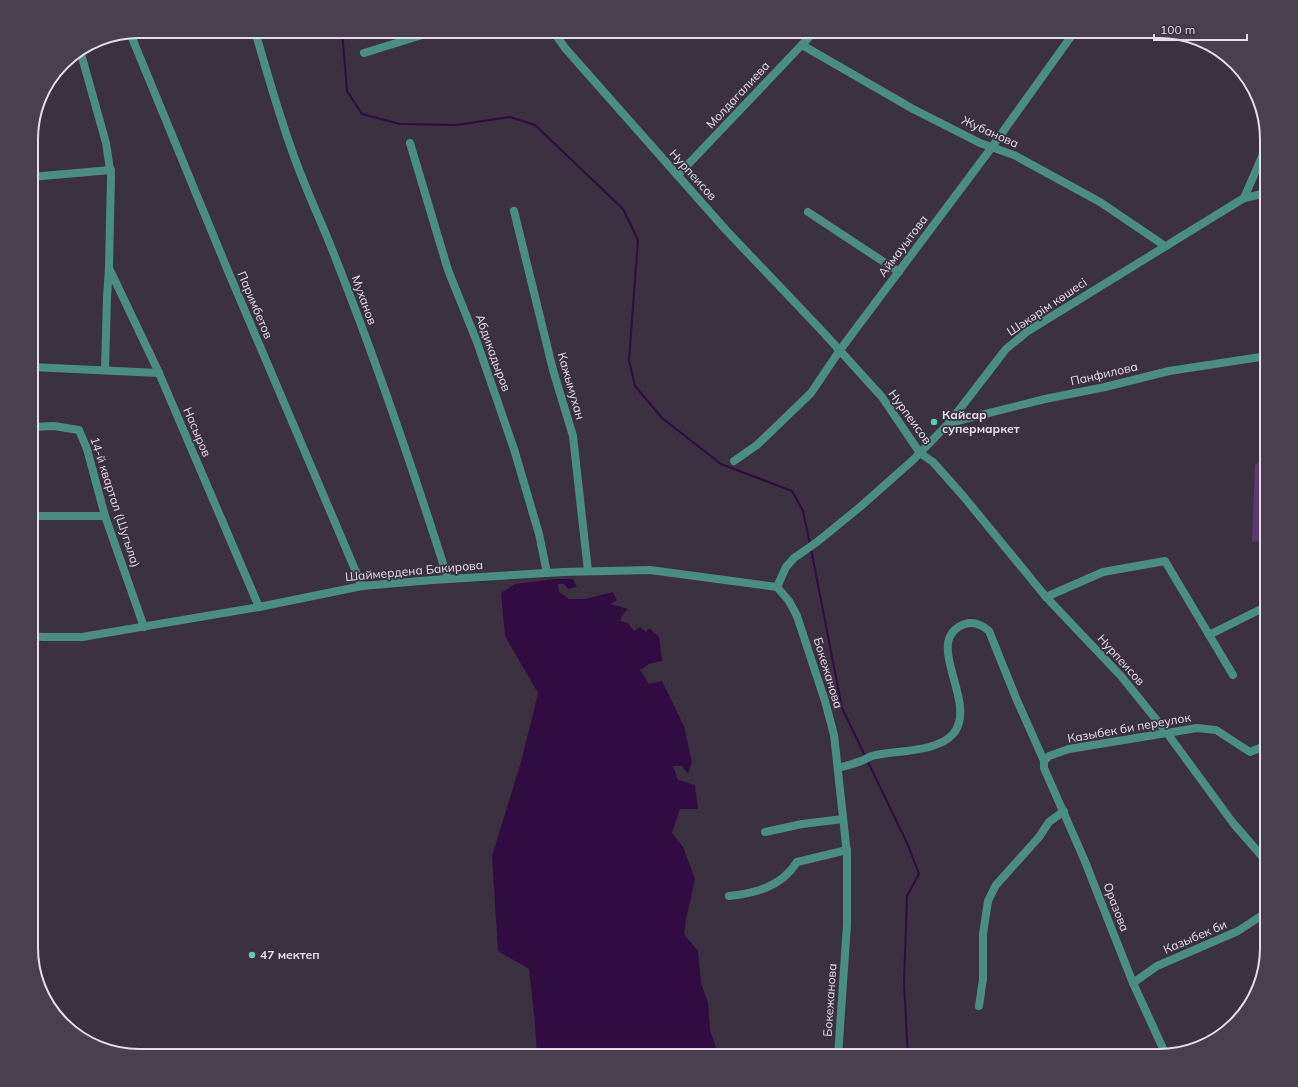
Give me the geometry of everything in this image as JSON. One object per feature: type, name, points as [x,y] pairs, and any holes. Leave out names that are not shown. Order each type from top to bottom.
[{"type":"street","name":"Муханов","points":[[257,38],[297,166],[337,262],[376,366],[418,483],[448,579]]},
{"type":"street","points":[[364,53],[412,38]]},
{"type":"street","name":"Нурпеисов","points":[[558,38],[565,48],[725,228],[840,350],[882,397],[920,453],[933,462],[964,497],[1046,597],[1122,676],[1167,733],[1233,823],[1260,854]]},
{"type":"street","name":"Молдагалиева","points":[[678,175],[808,38]]},
{"type":"street","name":"Аймауытова","points":[[734,460],[757,445],[811,393],[840,350],[992,147],[1070,38]]},
{"type":"street","name":"Паримбетов","points":[[132,39],[228,271],[362,586]]},
{"type":"street","name":"Жубанова","points":[[802,45],[913,109],[980,143],[1014,155],[1100,202],[1165,246]]},
{"type":"street","points":[[82,56],[106,142],[110,170],[109,268],[106,297],[105,370]]},
{"type":"street","name":"Абдикадыров","points":[[410,143],[448,270],[477,342],[514,449],[539,534],[546,573]]},
{"type":"street","points":[[1244,198],[1260,161]]},
{"type":"street","points":[[38,176],[110,170]]},
{"type":"street","name":"Шәкәрім көшесі","points":[[777,587],[786,567],[794,558],[818,542],[860,507],[920,453],[949,423],[1006,349],[1028,331],[1244,198],[1260,195]]},
{"type":"street","name":"Кажымухан","points":[[514,211],[553,370],[572,436],[588,571]]},
{"type":"street","points":[[808,212],[898,272]]},
{"type":"street","name":"Насыров","points":[[109,268],[159,373],[259,607]]},
{"type":"street","name":"Панфилова","points":[[949,423],[1045,399],[1105,387],[1169,371],[1260,357]]},
{"type":"street","points":[[38,367],[159,373]]},
{"type":"street","name":"14-й квартал (Шугыла)","points":[[38,427],[54,426],[79,430],[88,449],[105,516],[144,627]]},
{"type":"street","points":[[38,516],[105,516]]},
{"type":"street","points":[[1046,597],[1103,572],[1164,561],[1233,675]]},
{"type":"street","name":"Шаймердена Бакирова","points":[[38,637],[82,637],[259,607],[362,586],[448,579],[588,571],[650,570],[777,587]]},
{"type":"street","name":"Бокежанова","points":[[777,587],[789,601],[797,616],[825,701],[834,735],[847,850],[847,925],[838,1049]]},
{"type":"street","points":[[1209,635],[1260,610]]},
{"type":"street","name":"Оразова","points":[[838,768],[860,762],[872,756],[905,752],[937,744],[953,735],[959,725],[961,711],[960,698],[948,659],[947,647],[950,636],[955,629],[971,622],[982,625],[989,631],[1055,793],[1064,811],[1133,983],[1163,1049]]},
{"type":"street","name":"Казыбек би переулок","points":[[1044,764],[1048,756],[1069,749],[1198,728],[1216,730],[1250,752],[1260,748]]},
{"type":"street","points":[[979,1006],[983,980],[983,934],[988,901],[996,885],[1038,837],[1049,822],[1064,811]]},
{"type":"street","points":[[766,832],[802,824],[843,819]]},
{"type":"street","points":[[729,896],[748,894],[778,883],[790,872],[797,862],[847,850]]},
{"type":"street","name":"Казыбек би","points":[[1133,983],[1157,966],[1238,931],[1260,917]]},
{"type":"shaded area","points":[[1260,461],[1260,541],[1252,542],[1255,465]]},
{"type":"shaded area","points":[[555,579],[573,579],[577,587],[568,589],[564,584],[558,584],[559,592],[569,599],[585,599],[613,592],[617,600],[610,604],[628,609],[623,614],[620,621],[628,623],[634,631],[640,627],[646,632],[649,628],[659,637],[662,661],[649,664],[640,670],[649,684],[662,681],[684,726],[692,762],[688,774],[682,766],[673,766],[678,780],[695,785],[698,809],[680,809],[672,833],[683,847],[695,879],[684,934],[698,951],[701,983],[708,1003],[710,1030],[717,1049],[537,1049],[529,969],[498,951],[492,856],[521,762],[538,693],[505,636],[501,593],[515,584]]},
{"type":"waterway","points":[[343,38],[347,91],[362,114],[400,124],[456,125],[510,117],[535,125],[623,209],[638,240],[629,360],[635,386],[662,418],[721,464],[792,491],[803,511],[810,544]]},
{"type":"waterway","points":[[811,549],[842,708],[865,756]]},
{"type":"waterway","points":[[867,760],[908,845],[919,874],[907,896],[904,984],[908,1049]]},
{"type":"place","name":"Кайсар супермаркет","points":[[934,422]]},
{"type":"place","name":"47 мектеп","points":[[252,955]]}]
